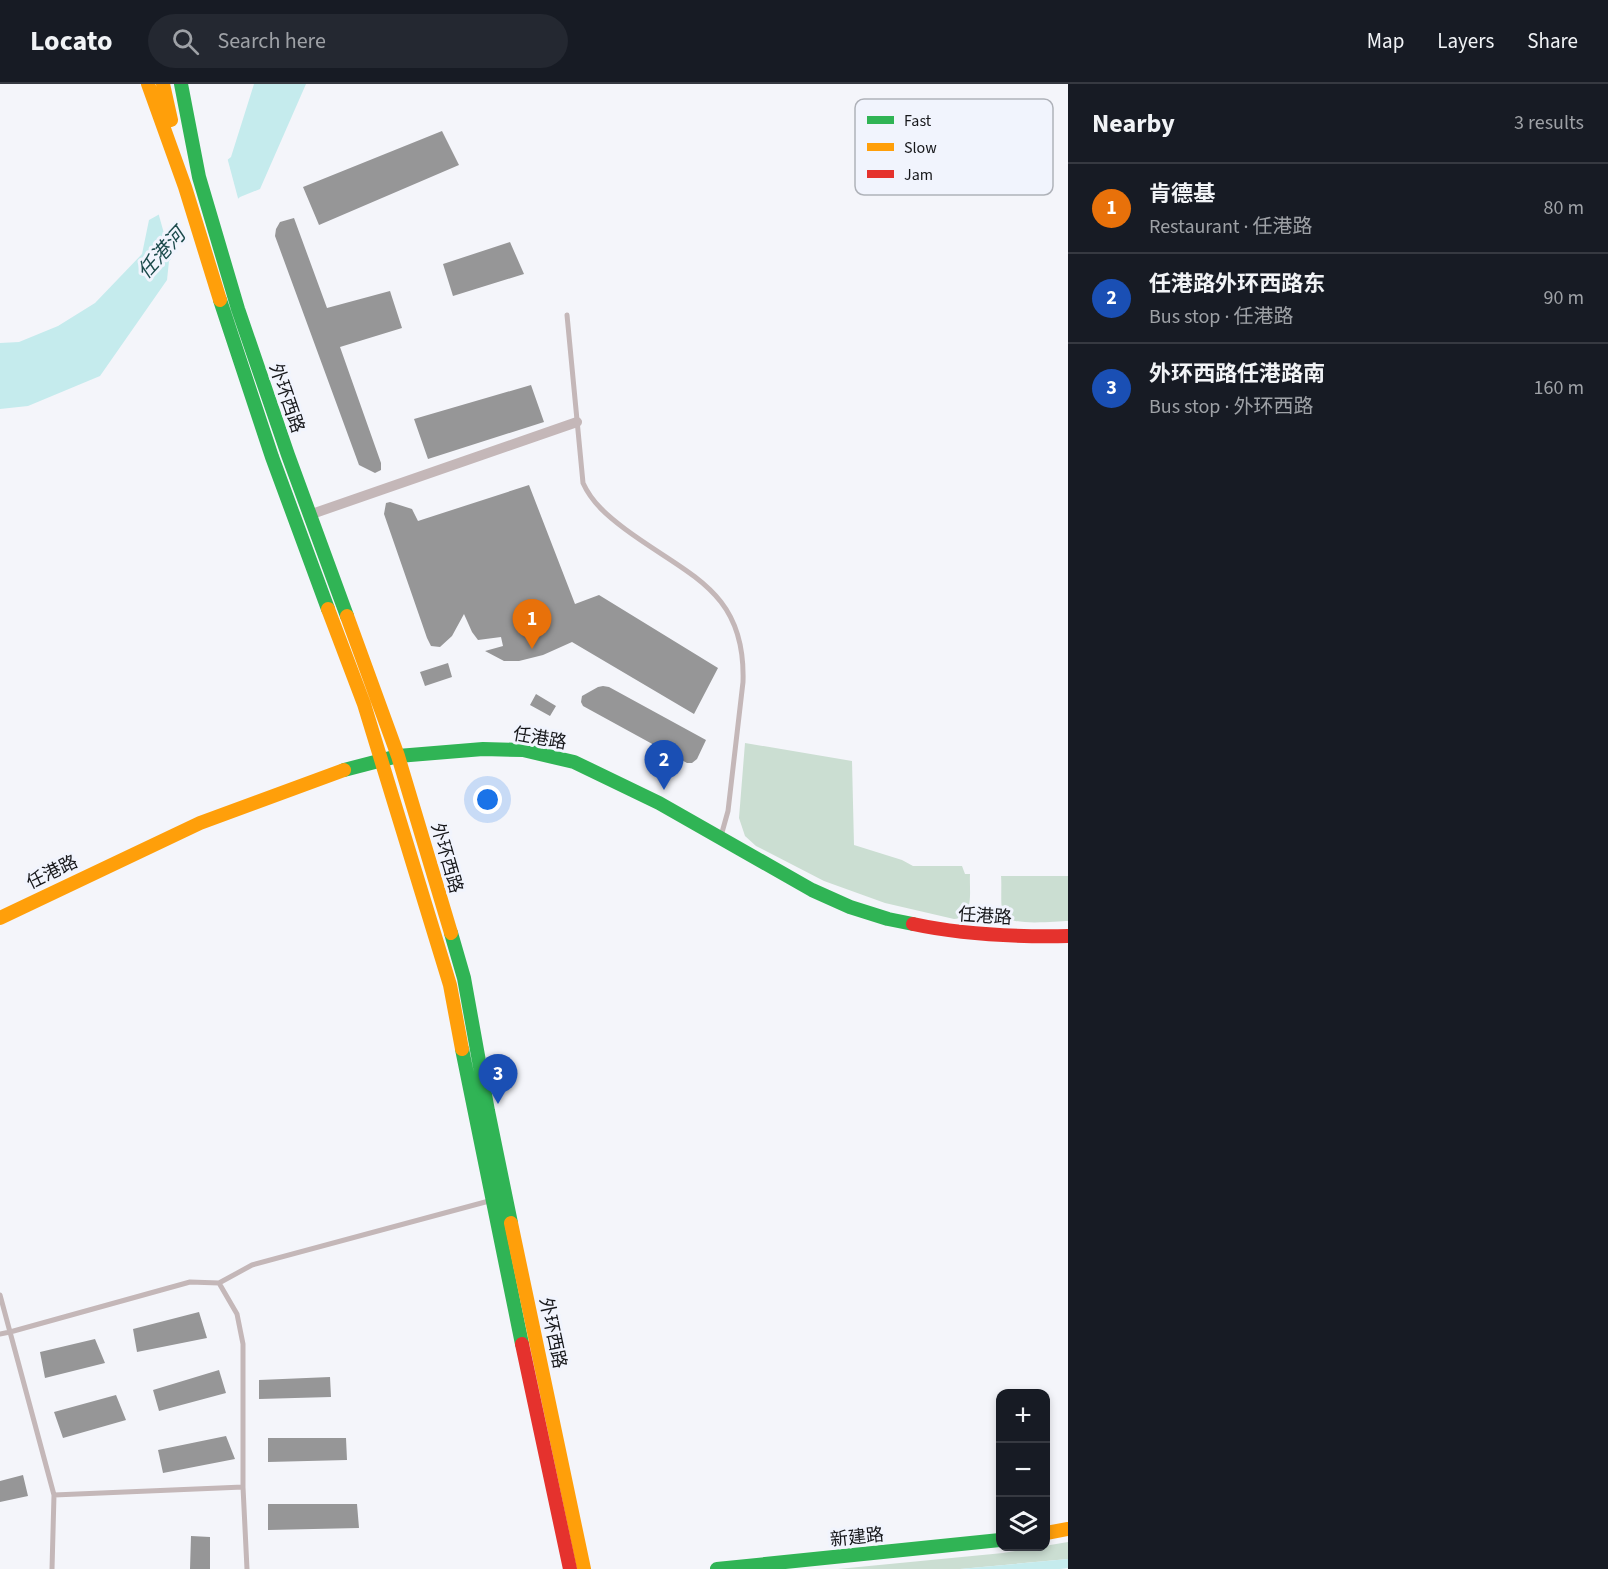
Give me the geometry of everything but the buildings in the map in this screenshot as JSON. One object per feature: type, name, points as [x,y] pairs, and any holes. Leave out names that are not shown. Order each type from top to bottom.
[{"type":"main road","name":"外环西路","points":[[148,84],[185,187],[272,457],[364,704],[450,985],[492,1200],[570,1569]]},
{"type":"main road","name":"外环西路","points":[[163,84],[185,187]]},
{"type":"main road","name":"外环西路","points":[[163,84],[199,177]]},
{"type":"main road","name":"外环西路","points":[[181,84],[199,177],[238,309],[309,515],[398,756],[464,978],[490,1122],[584,1569]]},
{"type":"main road","name":"任港路","points":[[0,918],[200,823],[346,769],[398,756],[483,749],[523,750],[574,762],[659,803],[812,890],[850,907],[888,919],[950,932],[1018,937],[1068,936]]},
{"type":"main road","points":[[1050,1532],[1068,1529]]},
{"type":"main road","name":"新建路","points":[[717,1569],[996,1540]]},
{"type":"street","points":[[309,515],[578,422]]},
{"type":"lane","points":[[567,315],[583,483],[590,497],[614,521],[704,583],[718,596],[738,632],[742,657],[742,682],[728,810],[721,838]]},
{"type":"lane","points":[[0,1335],[190,1282],[219,1283],[252,1265],[492,1200]]},
{"type":"lane","points":[[219,1283],[237,1314],[243,1344],[243,1487],[248,1569]]},
{"type":"lane","points":[[0,1296],[54,1495],[52,1569]]},
{"type":"lane","points":[[54,1495],[243,1487]]},
{"type":"green space","points":[[745,743],[852,761],[854,845],[902,860],[913,866],[962,866],[965,874],[970,874],[969,902],[965,914],[954,919],[885,903],[824,881],[756,846],[745,836],[739,818]]},
{"type":"green space","points":[[1001,876],[1068,876],[1068,921],[1023,922],[1007,918],[1002,910]]},
{"type":"green space","points":[[1068,1542],[1068,1559],[960,1569],[838,1569],[1015,1551],[1050,1551],[1050,1545]]},
{"type":"water","name":"任港河","points":[[254,84],[306,84],[260,189],[240,197],[169,261],[167,280],[100,376],[28,406],[0,409],[0,343],[19,342],[58,326],[95,303],[142,254],[149,220],[231,157]]},
{"type":"water","points":[[1068,1559],[1068,1568],[1061,1569],[960,1569]]},
{"type":"pier","points":[[227,157],[239,202],[172,262],[158,212]]},
{"type":"traffic: fast","points":[[181,84],[199,177],[238,309],[347,616]]},
{"type":"traffic: fast","points":[[220,300],[272,457],[328,609]]},
{"type":"traffic: fast","points":[[344,770],[398,756],[483,749],[523,750],[574,762],[659,803],[812,890],[850,907],[913,924]]},
{"type":"traffic: fast","points":[[451,933],[464,978],[511,1223]]},
{"type":"traffic: fast","points":[[462,1049],[522,1344]]},
{"type":"traffic: fast","points":[[717,1569],[996,1540]]},
{"type":"traffic: slow","points":[[148,84],[185,187],[220,300]]},
{"type":"traffic: slow","points":[[163,84],[171,120]]},
{"type":"traffic: slow","points":[[328,609],[364,704],[450,985],[462,1049]]},
{"type":"traffic: slow","points":[[347,616],[398,756],[451,933]]},
{"type":"traffic: slow","points":[[0,918],[200,823],[344,770]]},
{"type":"traffic: slow","points":[[511,1223],[584,1569]]},
{"type":"traffic: slow","points":[[1050,1532],[1068,1529]]},
{"type":"traffic: jam","points":[[913,924],[951,931],[1068,936]]},
{"type":"traffic: jam","points":[[522,1344],[570,1569]]},
{"type":"place","name":"肯德基","points":[[532,649]]},
{"type":"place","name":"任港路外环西路东","points":[[664,790]]},
{"type":"place","name":"外环西路任港路南","points":[[498,1104]]}]
